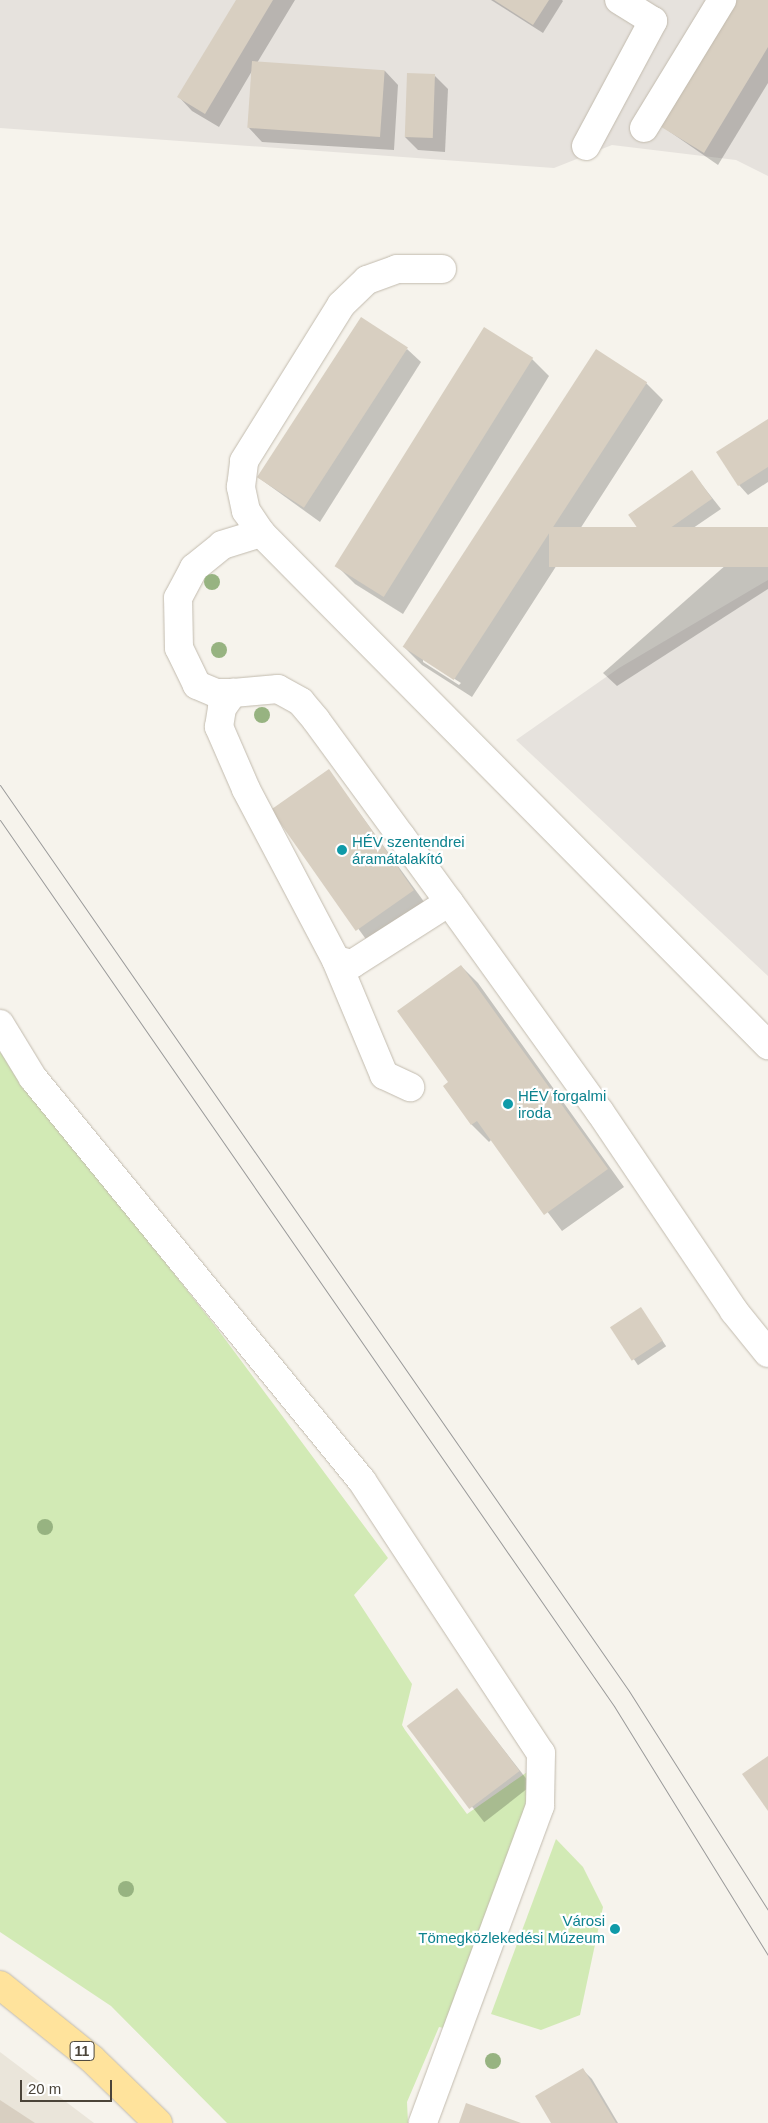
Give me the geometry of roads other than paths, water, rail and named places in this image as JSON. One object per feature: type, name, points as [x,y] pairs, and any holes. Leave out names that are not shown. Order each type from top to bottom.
[{"type":"main road","name":"11","points":[[0,1984],[92,2060],[158,2123]]},
{"type":"street","points":[[586,146],[652,21],[619,0]]},
{"type":"street","points":[[644,128],[722,0]]},
{"type":"street","points":[[442,269],[397,269],[368,280],[342,305],[244,462],[240,488],[246,511],[261,533],[768,1045]]},
{"type":"street","points":[[261,533],[222,546],[194,568],[178,598],[179,648],[219,726],[246,789],[336,960],[384,1075],[410,1087]]},
{"type":"street","points":[[197,685],[216,693],[278,689],[301,702],[449,902],[600,1112],[734,1311],[768,1353]]},
{"type":"street","points":[[219,726],[222,708],[233,693]]},
{"type":"street","points":[[336,960],[352,964],[449,902]]},
{"type":"street","points":[[0,1024],[33,1078],[362,1481],[541,1753],[540,1806],[423,2123]]},
{"type":"tram line","points":[[0,785],[629,1691],[768,1910]]},
{"type":"tram line","points":[[0,820],[614,1706],[768,1955]]},
{"type":"place","name":"HÉV szentendrei áramátalakító","points":[[342,850]]},
{"type":"place","name":"HÉV forgalmi iroda","points":[[508,1104]]},
{"type":"place","name":"Városi Tömegközlekedési Múzeum","points":[[615,1929]]}]
